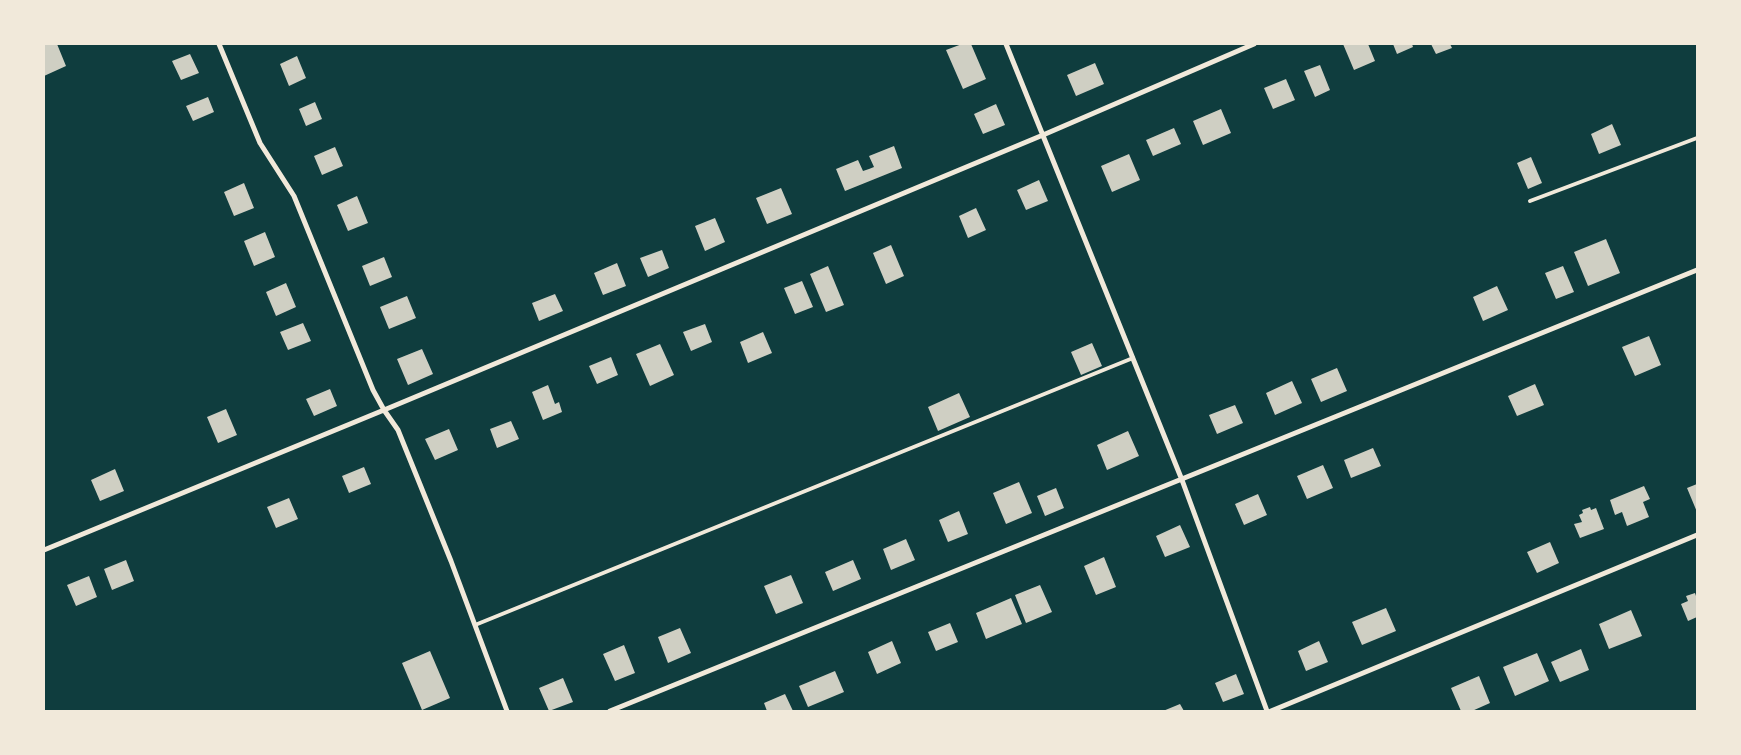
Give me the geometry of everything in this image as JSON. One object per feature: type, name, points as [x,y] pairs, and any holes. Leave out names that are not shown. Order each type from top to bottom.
[{"type":"street","points":[[219,44],[260,143],[294,196],[373,390],[398,430],[507,711]]},
{"type":"street","points":[[1006,44],[1182,480],[1269,711],[1697,535]]},
{"type":"street","points":[[44,550],[1043,135],[1254,44]]},
{"type":"street","points":[[610,711],[1697,270]]},
{"type":"lane","points":[[1530,201],[1697,138]]},
{"type":"lane","points":[[475,625],[1133,358]]},
{"type":"building","points":[[57,44],[66,66],[44,76],[44,45]]},
{"type":"building","points":[[962,44],[971,44],[986,79],[963,89],[946,50]]},
{"type":"building","points":[[1343,44],[1368,44],[1375,61],[1354,70]]},
{"type":"building","points":[[1393,44],[1412,44],[1413,47],[1397,54]]},
{"type":"building","points":[[1431,44],[1450,44],[1452,48],[1436,54]]},
{"type":"building","points":[[190,54],[199,73],[181,80],[172,61]]},
{"type":"building","points":[[297,56],[306,78],[289,86],[280,64]]},
{"type":"building","points":[[1095,63],[1104,84],[1076,96],[1067,75]]},
{"type":"building","points":[[1320,65],[1330,90],[1315,97],[1304,71]]},
{"type":"building","points":[[1286,79],[1295,100],[1273,109],[1264,88]]},
{"type":"building","points":[[208,97],[214,112],[193,121],[186,106]]},
{"type":"building","points":[[315,102],[322,119],[306,126],[299,109]]},
{"type":"building","points":[[996,104],[1005,125],[983,134],[974,114]]},
{"type":"building","points":[[1221,109],[1231,133],[1203,145],[1193,121]]},
{"type":"building","points":[[1612,124],[1621,145],[1599,154],[1591,134]]},
{"type":"building","points":[[1174,128],[1181,144],[1153,156],[1146,140]]},
{"type":"building","points":[[894,146],[902,168],[845,191],[836,169],[858,160],[863,171],[869,169],[874,167],[869,156]]},
{"type":"building","points":[[335,147],[343,166],[322,175],[314,156]]},
{"type":"building","points":[[1129,154],[1140,180],[1112,192],[1101,166]]},
{"type":"building","points":[[1531,157],[1542,183],[1528,189],[1517,163]]},
{"type":"building","points":[[1039,180],[1048,201],[1026,210],[1017,190]]},
{"type":"building","points":[[244,183],[254,208],[234,216],[224,192]]},
{"type":"building","points":[[781,188],[792,214],[767,224],[756,198]]},
{"type":"building","points":[[357,196],[368,223],[348,231],[337,205]]},
{"type":"building","points":[[976,208],[986,230],[968,238],[959,216]]},
{"type":"building","points":[[715,218],[725,242],[705,251],[695,226]]},
{"type":"building","points":[[265,232],[275,257],[254,266],[244,241]]},
{"type":"building","points":[[1606,239],[1620,273],[1588,286],[1574,252]]},
{"type":"building","points":[[891,245],[904,276],[886,284],[873,253]]},
{"type":"building","points":[[662,250],[669,268],[648,277],[640,258]]},
{"type":"building","points":[[384,257],[392,277],[370,286],[362,266]]},
{"type":"building","points":[[617,263],[626,286],[603,295],[594,273]]},
{"type":"building","points":[[828,266],[844,305],[826,312],[810,274]]},
{"type":"building","points":[[1563,266],[1574,292],[1556,299],[1545,273]]},
{"type":"building","points":[[802,281],[813,307],[795,314],[784,288]]},
{"type":"building","points":[[286,283],[296,307],[276,316],[266,292]]},
{"type":"building","points":[[1497,286],[1508,310],[1483,321],[1473,297]]},
{"type":"building","points":[[555,294],[563,311],[539,321],[532,303]]},
{"type":"building","points":[[407,296],[416,318],[389,329],[380,307]]},
{"type":"building","points":[[303,323],[311,341],[288,350],[280,332]]},
{"type":"building","points":[[705,324],[712,342],[691,351],[683,332]]},
{"type":"building","points":[[763,332],[772,353],[748,363],[740,342]]},
{"type":"building","points":[[1649,336],[1661,365],[1635,376],[1622,347]]},
{"type":"building","points":[[1092,343],[1102,366],[1081,375],[1071,352]]},
{"type":"building","points":[[660,344],[674,375],[650,386],[636,354]]},
{"type":"building","points":[[422,349],[433,374],[408,385],[397,359]]},
{"type":"building","points":[[611,357],[618,375],[597,384],[589,366]]},
{"type":"building","points":[[1337,368],[1347,391],[1321,402],[1311,379]]},
{"type":"building","points":[[1292,381],[1302,403],[1275,415],[1266,393]]},
{"type":"building","points":[[1535,384],[1544,405],[1517,416],[1508,396]]},
{"type":"building","points":[[548,385],[555,404],[559,402],[562,412],[543,420],[532,392]]},
{"type":"building","points":[[330,389],[337,406],[314,416],[306,399]]},
{"type":"building","points":[[959,393],[970,417],[938,431],[928,407]]},
{"type":"building","points":[[1235,405],[1243,423],[1217,434],[1209,415]]},
{"type":"building","points":[[226,409],[237,435],[218,443],[207,417]]},
{"type":"building","points":[[511,421],[519,439],[497,448],[490,429]]},
{"type":"building","points":[[449,429],[458,450],[435,460],[425,439]]},
{"type":"building","points":[[1128,431],[1139,456],[1107,470],[1097,445]]},
{"type":"building","points":[[1373,448],[1381,466],[1351,478],[1344,460]]},
{"type":"building","points":[[1323,465],[1333,488],[1307,499],[1297,476]]},
{"type":"building","points":[[364,467],[371,484],[349,493],[342,476]]},
{"type":"building","points":[[115,469],[124,491],[100,501],[91,480]]},
{"type":"building","points":[[1019,482],[1032,513],[1006,524],[993,493]]},
{"type":"building","points":[[1697,484],[1697,512],[1687,488]]},
{"type":"building","points":[[1644,486],[1650,499],[1643,502],[1649,517],[1627,526],[1622,512],[1615,515],[1610,500]]},
{"type":"building","points":[[1056,488],[1064,508],[1045,516],[1037,496]]},
{"type":"building","points":[[1258,494],[1267,515],[1244,525],[1235,504]]},
{"type":"building","points":[[289,498],[298,519],[276,528],[267,507]]},
{"type":"building","points":[[1590,507],[1591,510],[1596,508],[1604,529],[1580,538],[1574,524],[1582,522],[1579,515],[1583,513],[1582,510]]},
{"type":"building","points":[[959,511],[968,534],[948,542],[939,520]]},
{"type":"building","points":[[1180,525],[1190,547],[1165,557],[1156,536]]},
{"type":"building","points":[[906,539],[915,560],[891,570],[883,549]]},
{"type":"building","points":[[1550,542],[1559,563],[1537,573],[1527,552]]},
{"type":"building","points":[[1104,557],[1116,587],[1096,595],[1084,566]]},
{"type":"building","points":[[126,560],[134,581],[112,590],[104,569]]},
{"type":"building","points":[[853,560],[861,579],[833,591],[825,572]]},
{"type":"building","points":[[791,575],[803,603],[776,614],[764,586]]},
{"type":"building","points":[[89,576],[97,597],[76,606],[67,585]]},
{"type":"building","points":[[1040,585],[1052,612],[1026,623],[1015,595]]},
{"type":"building","points":[[1695,593],[1697,617],[1688,621],[1681,604],[1688,601],[1686,596]]},
{"type":"building","points":[[1011,598],[1022,624],[986,639],[976,613]]},
{"type":"building","points":[[1386,608],[1396,631],[1362,645],[1352,622]]},
{"type":"building","points":[[1631,610],[1642,636],[1609,649],[1599,624]]},
{"type":"building","points":[[950,623],[958,642],[936,651],[928,632]]},
{"type":"building","points":[[680,628],[691,653],[668,663],[658,637]]},
{"type":"building","points":[[892,641],[901,663],[877,674],[868,652]]},
{"type":"building","points":[[1319,641],[1328,662],[1306,671],[1298,651]]},
{"type":"building","points":[[624,645],[635,673],[615,681],[603,654]]},
{"type":"building","points":[[1581,649],[1589,670],[1560,682],[1551,662]]},
{"type":"building","points":[[430,651],[450,698],[422,710],[402,663]]},
{"type":"building","points":[[1537,653],[1549,681],[1515,696],[1503,667]]},
{"type":"building","points":[[835,671],[844,692],[808,707],[799,686]]},
{"type":"building","points":[[1236,674],[1244,694],[1223,702],[1215,683]]},
{"type":"building","points":[[1479,676],[1490,703],[1472,711],[1461,711],[1451,688]]},
{"type":"building","points":[[563,678],[573,702],[549,711],[539,688]]},
{"type":"building","points":[[785,694],[793,711],[767,711],[764,703]]},
{"type":"building","points":[[1180,704],[1184,711],[1163,711]]}]
